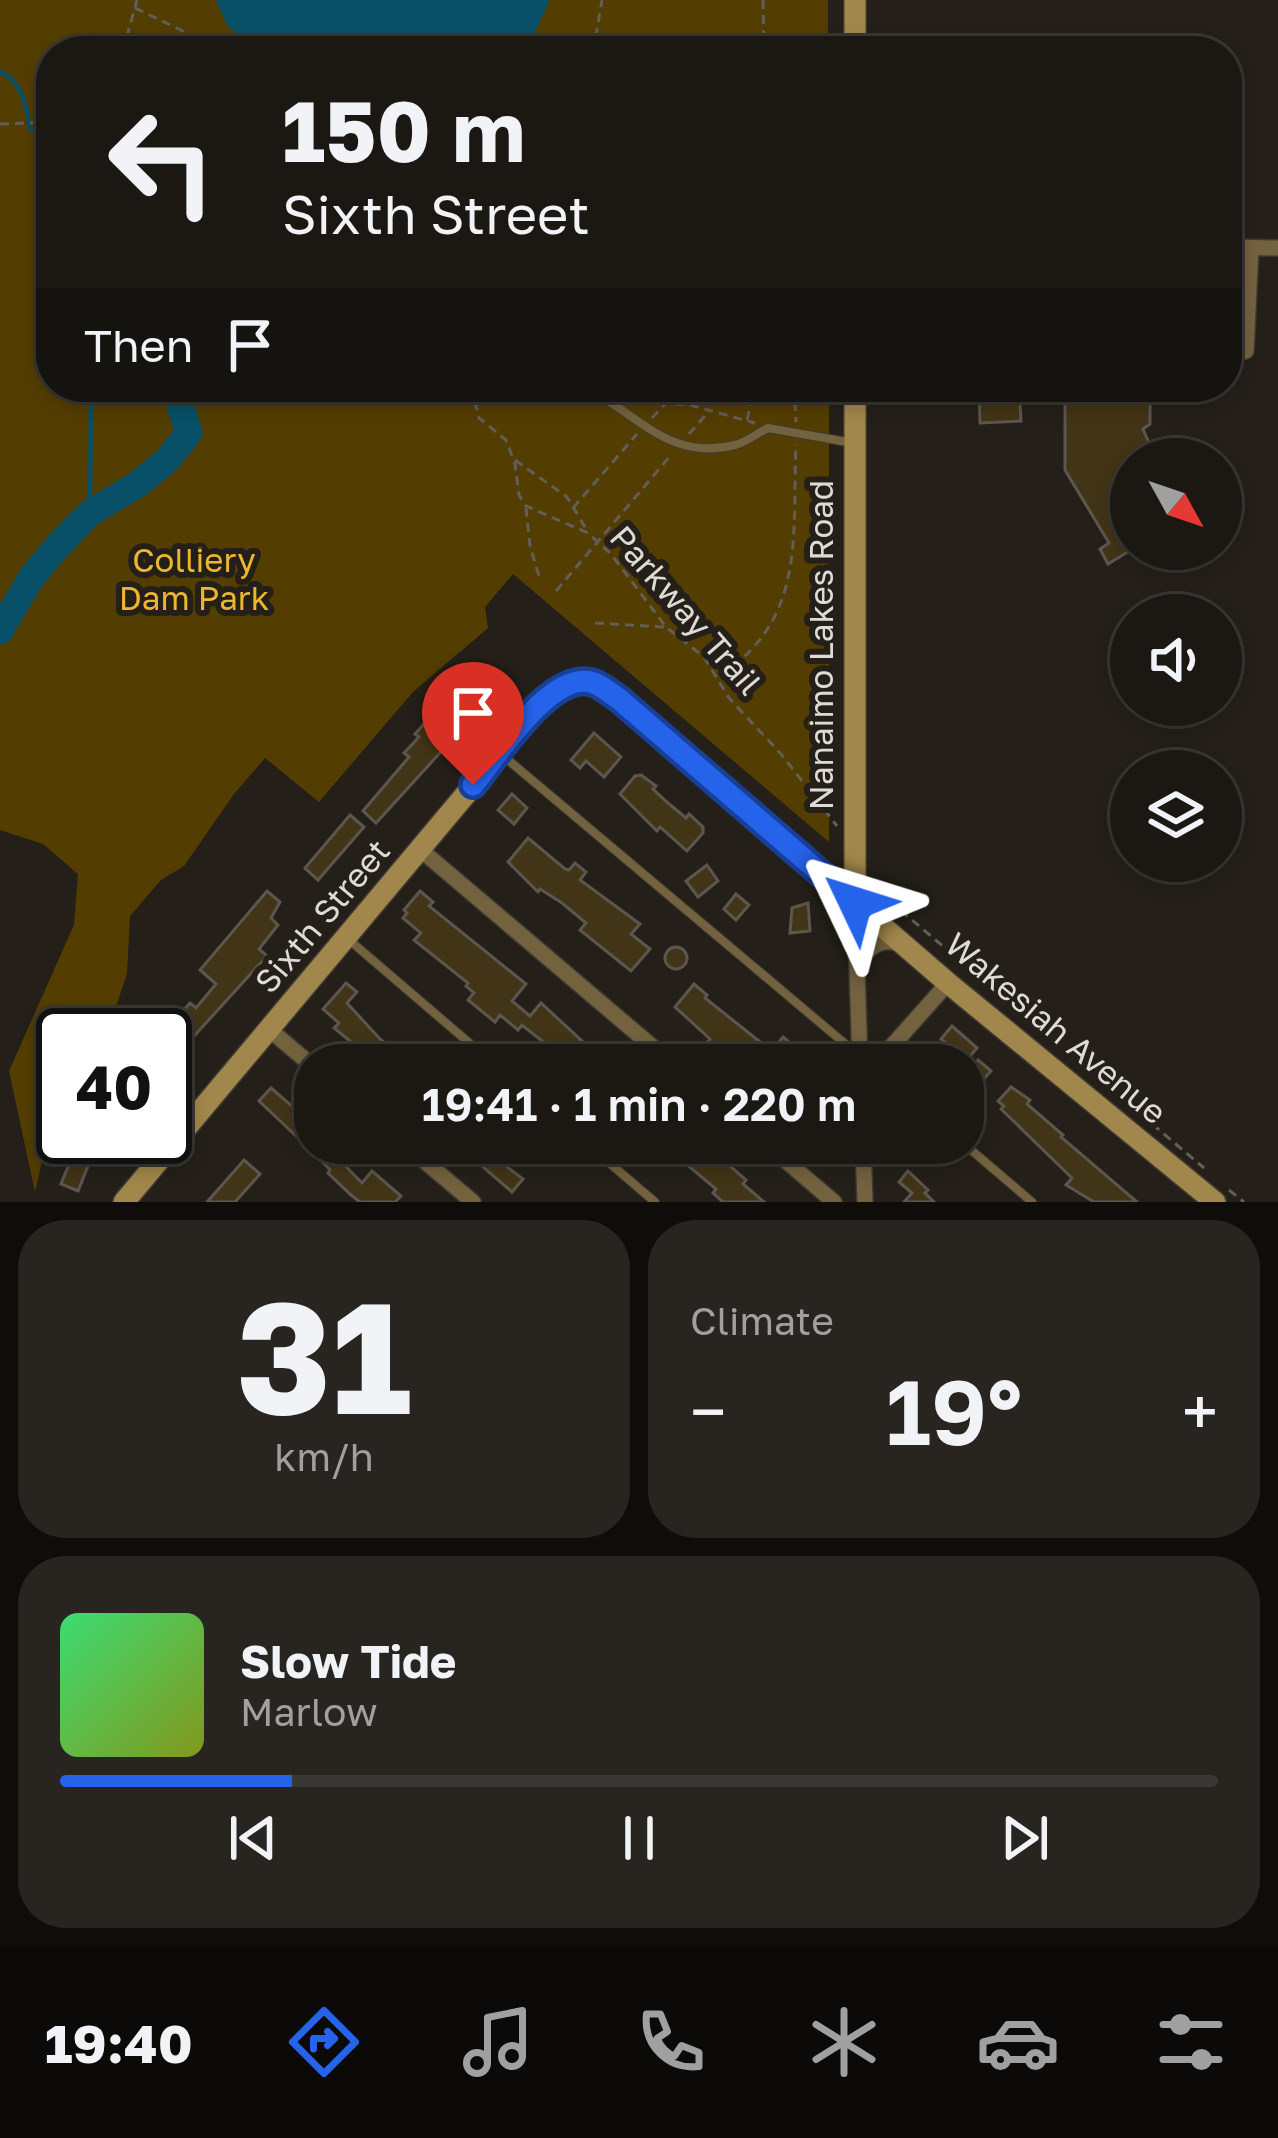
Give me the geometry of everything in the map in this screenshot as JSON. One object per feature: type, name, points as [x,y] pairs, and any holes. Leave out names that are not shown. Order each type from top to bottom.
[{"type":"street","points":[[855,0],[855,36]]},
{"type":"street","points":[[1242,248],[1278,248]]},
{"type":"street","points":[[1242,351],[1246,351],[1251,248]]},
{"type":"street","name":"Nanaimo Lakes Road","points":[[854,892],[855,402]]},
{"type":"street","name":"Wakesiah Avenue","points":[[576,682],[594,682],[619,699],[854,892],[949,983],[1222,1196]]},
{"type":"street","name":"Sixth Street","points":[[124,1202],[554,689],[576,682]]},
{"type":"street","points":[[421,850],[649,1044]]},
{"type":"street","points":[[854,892],[865,1044]]},
{"type":"street","points":[[856,964],[878,943],[893,941],[907,947]]},
{"type":"street","points":[[886,1044],[949,983]]},
{"type":"street","points":[[270,1030],[294,1050]]},
{"type":"street","points":[[429,1164],[473,1202]]},
{"type":"street","points":[[790,1164],[834,1202]]},
{"type":"street","points":[[864,1164],[865,1202]]},
{"type":"lane","points":[[614,403],[668,443],[741,445],[768,428],[855,443]]},
{"type":"lane","points":[[500,753],[845,1044]]},
{"type":"lane","points":[[347,938],[471,1044]]},
{"type":"lane","points":[[984,1161],[1032,1202]]},
{"type":"lane","points":[[611,1164],[655,1202]]},
{"type":"path","points":[[127,36],[137,0]]},
{"type":"path","points":[[596,36],[602,0]]},
{"type":"path","points":[[763,0],[764,36]]},
{"type":"path","points":[[135,8],[190,36]]},
{"type":"path","points":[[0,124],[36,120]]},
{"type":"path","points":[[475,402],[479,418],[506,440],[514,459],[539,577]]},
{"type":"path","points":[[614,403],[640,402]]},
{"type":"path","points":[[573,508],[666,402]]},
{"type":"path","points":[[672,402],[768,428]]},
{"type":"path","points":[[741,445],[751,402]]},
{"type":"path","points":[[719,676],[762,639],[788,590],[798,496],[795,402]]},
{"type":"path","points":[[556,591],[710,410]]},
{"type":"path","points":[[514,459],[567,497],[588,533]]},
{"type":"path","name":"Parkway Trail","points":[[526,506],[598,542],[644,592],[666,627],[704,657],[729,698],[781,754],[820,809],[836,823],[838,833]]},
{"type":"path","points":[[595,623],[666,627]]},
{"type":"path","points":[[854,892],[905,914],[1214,1178]]},
{"type":"path","points":[[1222,1196],[1244,1202]]},
{"type":"green space","name":"Colliery Dam Park","points":[[0,0],[828,0],[828,36],[36,36],[36,402],[829,402],[829,842],[513,574],[485,607],[488,628],[413,692],[319,802],[265,758],[184,866],[161,880],[130,916],[127,974],[115,1008],[37,1008],[74,925],[78,874],[43,844],[0,830]]},
{"type":"green space","name":"Colliery Dam Park","points":[[36,1010],[36,1164],[41,1164],[35,1192],[9,1071]]},
{"type":"water","points":[[216,0],[550,0],[533,36],[239,36],[227,25]]},
{"type":"building","points":[[979,402],[1020,402],[1021,421],[980,423]]},
{"type":"building","points":[[1065,402],[1150,402],[1150,424],[1143,429],[1147,438],[1110,438],[1110,563],[1108,564],[1100,549],[1109,543],[1065,470]]},
{"type":"building","points":[[474,689],[491,704],[474,724],[470,720],[376,823],[363,811],[409,757],[404,753],[419,737],[415,734],[432,715],[443,725]]},
{"type":"building","points":[[594,733],[621,757],[604,777],[586,761],[580,768],[571,760]]},
{"type":"building","points":[[641,775],[668,803],[703,827],[687,851],[660,827],[657,831],[620,794]]},
{"type":"building","points":[[512,794],[527,808],[514,824],[498,810]]},
{"type":"building","points":[[350,815],[364,827],[318,880],[305,868]]},
{"type":"building","points":[[528,838],[565,869],[575,863],[586,872],[580,880],[640,924],[631,934],[650,949],[631,971],[580,930],[586,923],[562,903],[538,892],[508,862]]},
{"type":"building","points":[[707,865],[718,881],[698,897],[686,881]]},
{"type":"building","points":[[267,891],[280,902],[271,918],[278,925],[259,949],[267,956],[192,1038],[192,1008],[186,1008],[190,1003],[196,1008],[216,984],[200,970]]},
{"type":"building","points":[[420,891],[433,902],[429,906],[526,984],[512,1001],[530,1016],[541,1003],[585,1044],[546,1044],[500,1015],[495,1022],[468,1000],[474,993],[468,983],[414,940],[421,933],[403,918]]},
{"type":"building","points":[[736,894],[749,905],[736,920],[724,909]]},
{"type":"building","points":[[808,903],[810,931],[790,933],[792,908]]},
{"type":"building","points":[[676,947],[687,958],[676,969],[665,958]]},
{"type":"building","points":[[346,983],[357,992],[347,1003],[386,1044],[354,1044],[334,1028],[339,1023],[323,1009]]},
{"type":"building","points":[[694,984],[763,1044],[706,1044],[710,1039],[675,1007]]},
{"type":"building","points":[[952,1026],[972,1044],[947,1044],[941,1039]]},
{"type":"building","points":[[1011,1087],[1137,1202],[1094,1202],[1066,1185],[1072,1178],[1001,1109],[1004,1106],[998,1101]]},
{"type":"building","points":[[271,1088],[294,1108],[294,1134],[259,1101]]},
{"type":"building","points":[[244,1160],[260,1174],[235,1202],[207,1202]]},
{"type":"building","points":[[69,1164],[89,1164],[78,1191],[61,1184]]},
{"type":"building","points":[[324,1164],[343,1164],[362,1183],[372,1171],[401,1196],[395,1202],[360,1202]]},
{"type":"building","points":[[480,1164],[503,1164],[523,1179],[512,1192]]},
{"type":"building","points":[[686,1164],[728,1164],[764,1202],[723,1202],[713,1193],[716,1189]]},
{"type":"building","points":[[908,1171],[934,1202],[904,1202],[912,1193],[899,1182]]},
{"type":"waterway","points":[[0,71],[19,88],[30,128],[36,131]]},
{"type":"waterway","points":[[90,513],[91,402]]},
{"type":"waterway","points":[[0,631],[31,578],[56,548],[90,513],[167,460],[189,433],[179,402]]},
{"type":"route","points":[[473,785],[554,689],[594,682],[855,903]]}]
